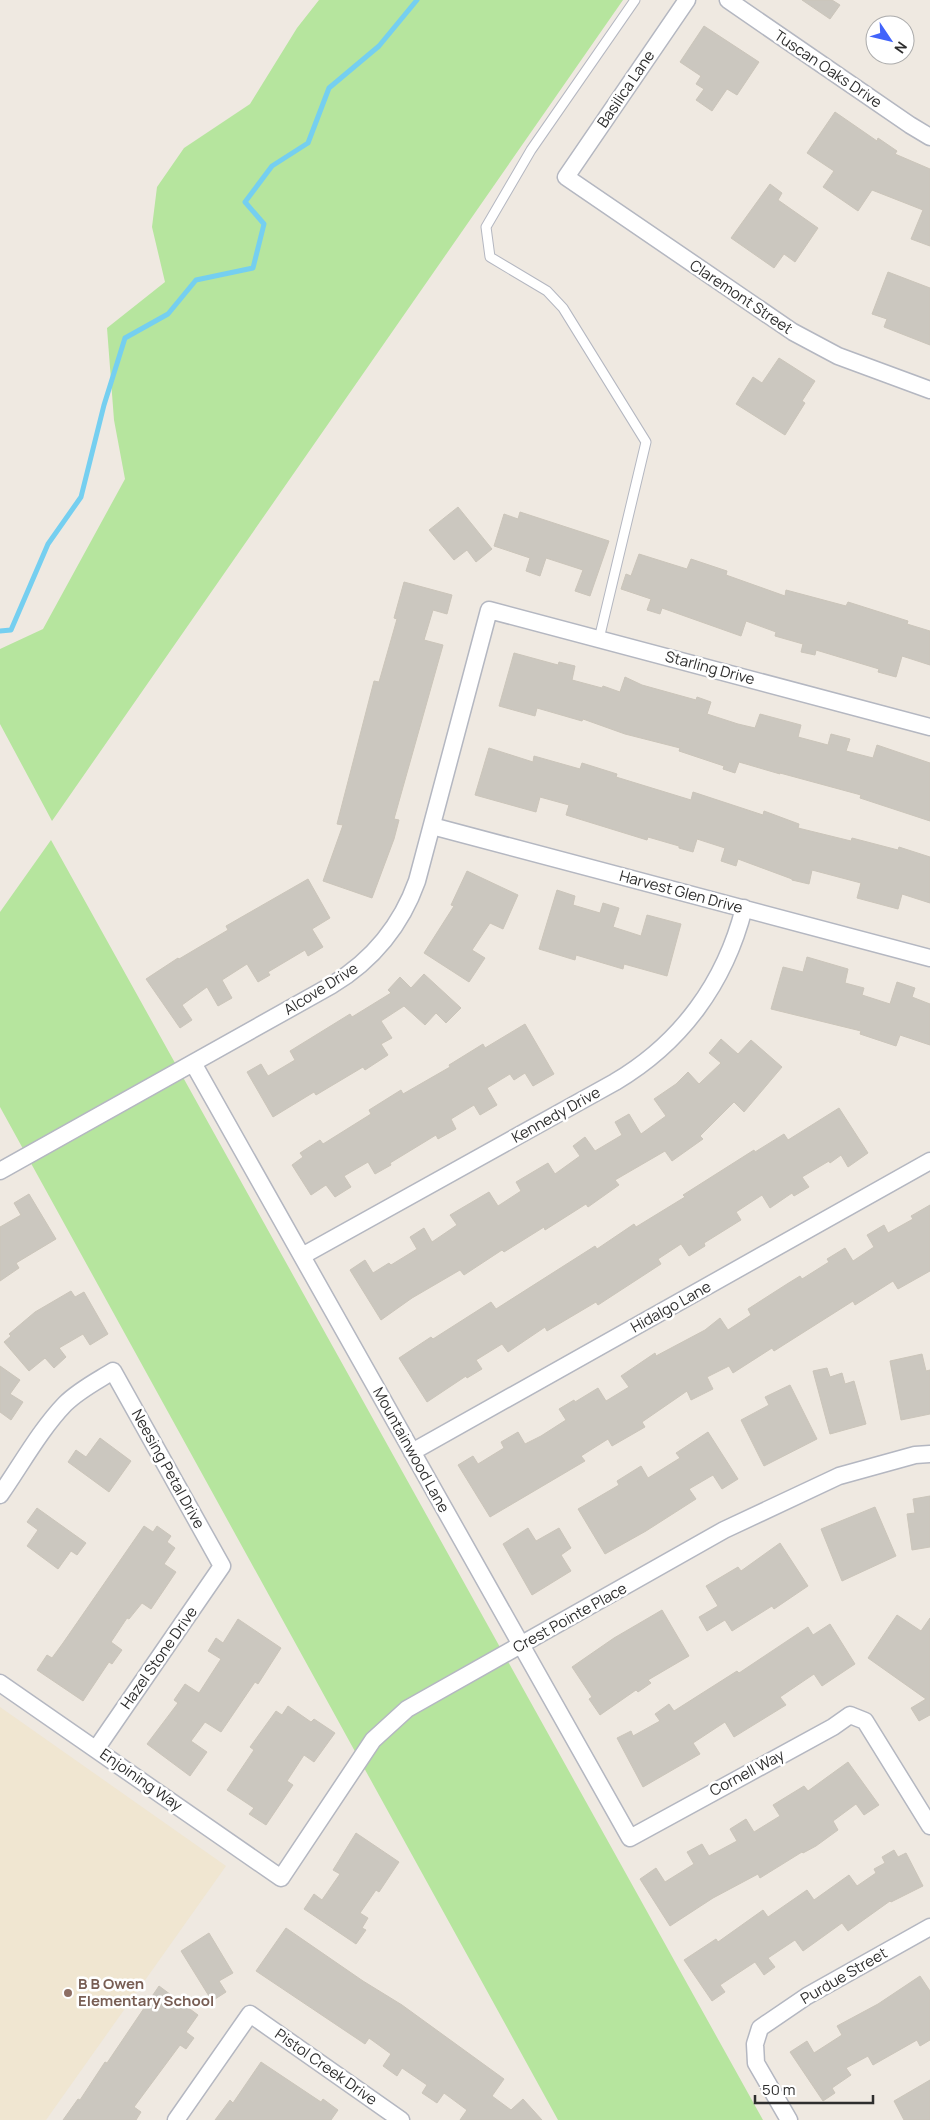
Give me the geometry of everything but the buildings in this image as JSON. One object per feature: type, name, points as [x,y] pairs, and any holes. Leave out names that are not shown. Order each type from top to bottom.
[{"type":"street","name":"Basilica Lane","points":[[566,177],[687,0]]},
{"type":"street","name":"Tuscan Oaks Drive","points":[[728,0],[910,126],[930,136]]},
{"type":"street","name":"Claremont Street","points":[[566,177],[793,332],[851,362],[930,390]]},
{"type":"street","name":"Starling Drive","points":[[489,610],[930,727]]},
{"type":"street","name":"Alcove Drive","points":[[0,1172],[340,980],[372,954],[389,935],[409,902],[417,881],[489,610]]},
{"type":"street","name":"Harvest Glen Drive","points":[[432,826],[930,958]]},
{"type":"street","name":"Kennedy Drive","points":[[302,1256],[614,1082],[650,1059],[681,1030],[711,990],[730,952],[744,908]]},
{"type":"street","name":"Mountainwood Lane","points":[[193,1063],[630,1838]]},
{"type":"street","name":"Hidalgo Lane","points":[[412,1452],[930,1161]]},
{"type":"street","name":"Neesing Petal Drive","points":[[0,1495],[53,1418],[66,1403],[86,1386],[113,1371],[222,1566]]},
{"type":"street","name":"Crest Pointe Place","points":[[281,1878],[373,1740],[407,1709],[724,1530],[839,1476],[915,1455],[930,1454]]},
{"type":"street","name":"Hazel Stone Drive","points":[[96,1749],[222,1566]]},
{"type":"street","name":"Enjoining Way","points":[[0,1682],[281,1878]]},
{"type":"street","name":"Cornell Way","points":[[630,1838],[833,1727],[850,1715],[865,1721],[930,1826]]},
{"type":"street","name":"Purdue Street","points":[[789,2120],[756,2063],[754,2044],[760,2028],[807,1996],[930,1927]]},
{"type":"street","name":"Pistol Creek Drive","points":[[176,2120],[250,2014],[401,2120]]},
{"type":"lane","points":[[598,639],[646,442],[563,308],[547,291],[490,257],[486,226],[531,150],[635,0]]},
{"type":"shaded area","name":"B B Owen Elementary School","points":[[0,1707],[226,1866],[46,2120],[0,2120]]},
{"type":"green space","points":[[319,0],[623,0],[52,821],[0,724],[0,649],[43,629],[125,479],[114,420],[107,328],[165,282],[152,227],[157,187],[184,148],[250,104],[297,28]]},
{"type":"green space","points":[[51,840],[763,2120],[558,2120],[0,1107],[0,912]]},
{"type":"waterway","points":[[0,631],[11,630],[48,544],[81,497],[104,405],[125,338],[168,314],[196,280],[253,268],[264,224],[245,202],[272,166],[308,143],[329,88],[379,46],[417,0]]},
{"type":"place","name":"B B Owen Elementary School","points":[[68,1993]]}]
